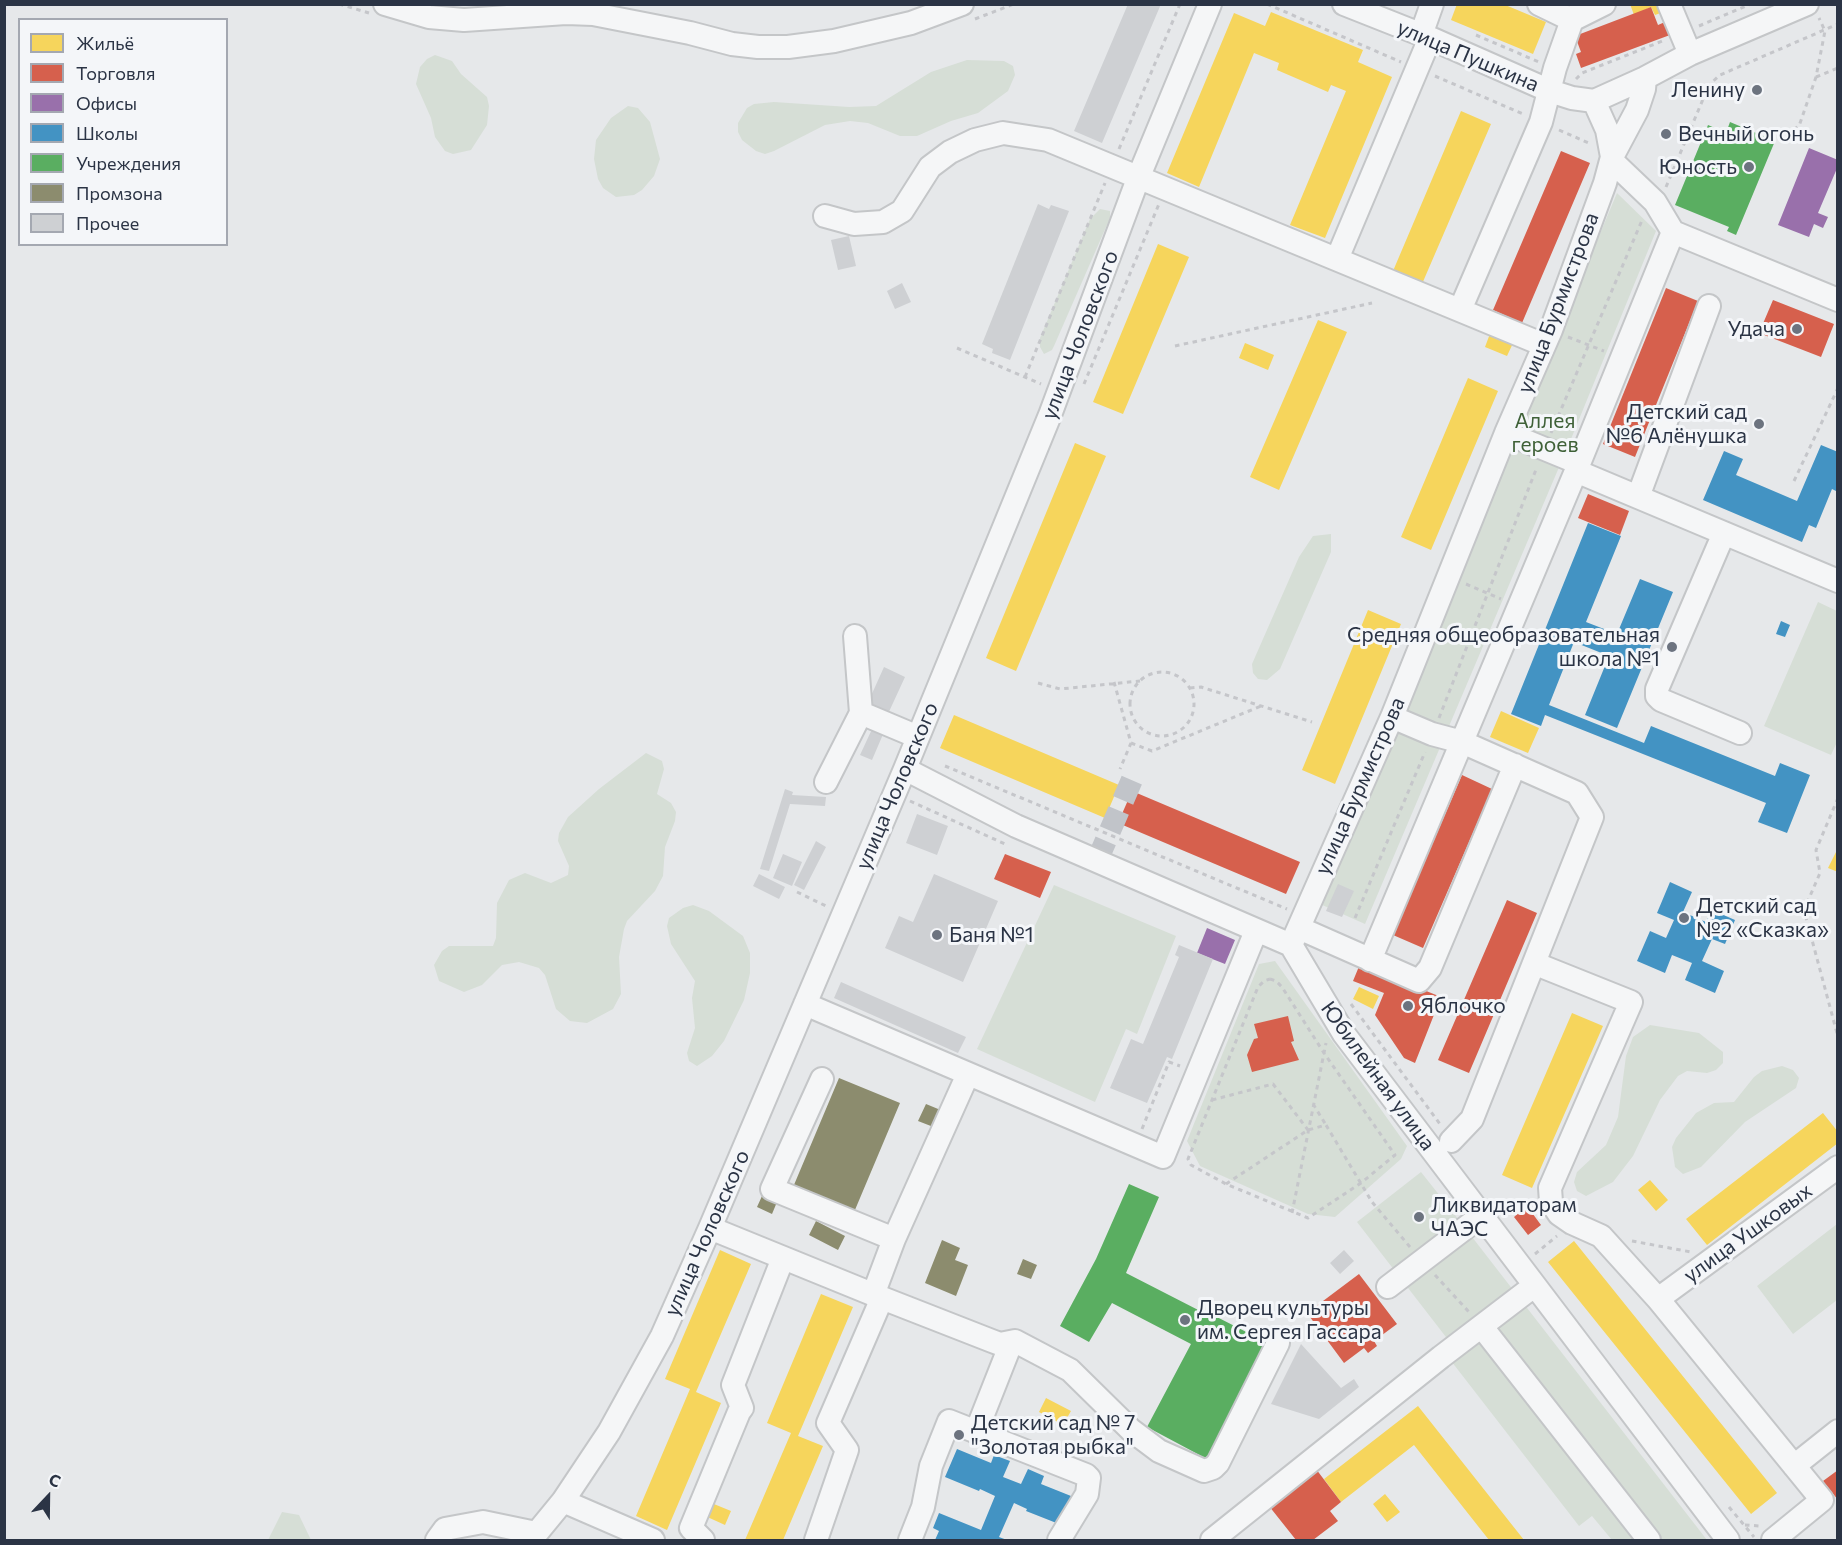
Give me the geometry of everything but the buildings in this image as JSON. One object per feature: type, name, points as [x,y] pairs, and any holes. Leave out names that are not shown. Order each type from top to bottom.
[{"type":"street","points":[[385,4],[429,17],[464,20],[566,13],[593,14],[690,33],[732,44],[758,47],[788,47],[834,41],[911,23],[962,4]]},
{"type":"street","name":"улица Чоловского","points":[[534,1537],[563,1501],[609,1432],[662,1336],[710,1228],[905,769],[1059,391],[1139,176],[1210,4]]},
{"type":"street","name":"улица Пушкина","points":[[1344,4],[1559,94],[1594,101]]},
{"type":"street","points":[[1337,259],[1418,69],[1432,4]]},
{"type":"street","points":[[1539,4],[1579,12],[1604,4]]},
{"type":"street","points":[[1669,4],[1686,44]]},
{"type":"street","points":[[1812,9],[1686,44],[1645,78],[1594,101],[1606,130],[1612,159],[1655,202],[1673,232],[1838,300]]},
{"type":"street","points":[[1460,310],[1541,122],[1559,94],[1556,68],[1579,12]]},
{"type":"street","name":"улица Бурмистрова","points":[[1298,930],[1392,717],[1506,434],[1552,340],[1612,159],[1637,110],[1645,78]]},
{"type":"street","points":[[825,216],[854,224],[883,222],[902,211],[930,167],[950,152],[975,140],[1004,133],[1048,140],[1460,310],[1552,340]]},
{"type":"street","points":[[1370,960],[1578,467],[1673,232]]},
{"type":"street","points":[[1638,497],[1708,306]]},
{"type":"street","points":[[1506,434],[1544,450],[1638,497],[1838,581]]},
{"type":"street","points":[[1724,533],[1658,688],[1657,696],[1661,700],[1740,733]]},
{"type":"street","points":[[826,782],[861,713],[855,636]]},
{"type":"street","points":[[861,713],[918,737]]},
{"type":"street","points":[[1392,717],[1432,734],[1462,742],[1577,793],[1593,817],[1472,1119],[1451,1141]]},
{"type":"street","points":[[905,769],[1016,826],[1256,931],[1298,930],[1419,981],[1430,968],[1515,765]]},
{"type":"street","name":"Юбилейная улица","points":[[1298,930],[1344,1034],[1486,1210],[1534,1286],[1728,1540]]},
{"type":"street","points":[[806,1004],[1163,1157],[1256,931]]},
{"type":"street","points":[[1536,964],[1631,1002],[1550,1188],[1551,1202],[1559,1214],[1572,1223],[1601,1236],[1658,1299],[1822,1500],[1773,1540]]},
{"type":"street","points":[[816,1540],[848,1450],[828,1423],[877,1297],[894,1239],[968,1074]]},
{"type":"street","points":[[822,1079],[772,1189],[894,1239]]},
{"type":"street","name":"улица Ушковых","points":[[1658,1299],[1838,1167]]},
{"type":"street","points":[[1388,1287],[1486,1210]]},
{"type":"street","points":[[710,1228],[877,1297],[1000,1344],[1015,1341],[1070,1370],[1131,1430],[1149,1444],[1204,1471],[1214,1468],[1218,1463],[1278,1343]]},
{"type":"street","points":[[703,1540],[691,1527],[738,1412],[742,1408],[733,1385],[783,1258]]},
{"type":"street","points":[[1212,1540],[1441,1357],[1534,1286]]},
{"type":"street","points":[[1482,1327],[1648,1540]]},
{"type":"street","points":[[976,1432],[1009,1344]]},
{"type":"street","points":[[910,1540],[923,1507],[931,1466],[949,1421],[1086,1475],[1089,1479],[1087,1494],[1059,1540]]},
{"type":"street","points":[[1794,1466],[1838,1431]]},
{"type":"street","points":[[563,1501],[653,1540]]},
{"type":"street","points":[[437,1540],[445,1529],[483,1522],[534,1537]]},
{"type":"path","points":[[1024,377],[1180,4]]},
{"type":"path","points":[[1267,4],[1592,144]]},
{"type":"path","points":[[1559,94],[1582,73],[1686,44],[1751,4]]},
{"type":"path","points":[[1786,134],[1798,126],[1816,77],[1825,30],[1812,9]]},
{"type":"path","points":[[1664,192],[1709,85],[1720,75],[1838,24]]},
{"type":"path","points":[[1471,33],[1556,68]]},
{"type":"path","points":[[1816,77],[1838,68]]},
{"type":"path","points":[[1355,918],[1432,734],[1544,450],[1646,211]]},
{"type":"path","points":[[1175,345],[1372,303]]},
{"type":"path","points":[[1552,340],[1589,345],[1622,358]]},
{"type":"path","points":[[957,348],[1059,391]]},
{"type":"path","points":[[1794,481],[1838,388]]},
{"type":"path","points":[[1448,576],[1519,607]]},
{"type":"path","points":[[1038,683],[1060,689],[1140,681],[1155,673],[1163,672],[1179,676],[1190,688],[1194,705],[1189,721],[1176,732],[1160,735],[1152,734],[1139,725],[1131,711],[1132,694],[1140,681]]},
{"type":"path","points":[[1114,682],[1131,743],[1120,769]]},
{"type":"path","points":[[1190,688],[1201,687],[1312,722]]},
{"type":"path","points":[[1131,743],[1152,751],[1261,706]]},
{"type":"path","points":[[944,766],[1298,930]]},
{"type":"path","points":[[1838,798],[1816,850],[1820,873],[1804,910],[1838,1037]]},
{"type":"path","points":[[906,799],[1007,845]]},
{"type":"path","points":[[797,892],[843,915]]},
{"type":"path","points":[[1264,981],[1275,981],[1282,987],[1324,1053],[1395,1155],[1361,1184],[1308,1218],[1226,1184],[1191,1165],[1188,1159],[1258,987],[1264,981]]},
{"type":"path","points":[[1292,1213],[1327,1038]]},
{"type":"path","points":[[1135,1146],[1169,1062],[1186,1069]]},
{"type":"path","points":[[1212,1100],[1274,1084],[1308,1130]]},
{"type":"path","points":[[1313,1104],[1372,1202],[1482,1327]]},
{"type":"path","points":[[1226,1184],[1308,1130],[1326,1125]]},
{"type":"path","points":[[1486,1210],[1551,1202]]},
{"type":"path","points":[[1529,1259],[1572,1223]]},
{"type":"path","points":[[1601,1236],[1716,1256]]},
{"type":"green space","points":[[435,55],[452,61],[461,74],[487,97],[489,106],[487,125],[471,150],[453,154],[445,151],[435,137],[431,118],[416,84],[420,67],[427,59]]},
{"type":"green space","points":[[967,60],[1004,61],[1013,66],[1015,75],[1008,91],[978,113],[951,121],[917,136],[900,136],[868,123],[850,121],[825,125],[765,154],[756,151],[742,140],[738,132],[738,123],[747,108],[754,104],[774,102],[849,107],[876,106],[931,72]]},
{"type":"green space","points":[[628,106],[638,108],[650,122],[660,159],[654,176],[642,190],[634,195],[616,197],[603,188],[598,179],[594,159],[596,140],[611,118]]},
{"type":"green space","name":"Аллея героев","points":[[1617,193],[1656,231],[1571,439],[1365,924],[1320,904]]},
{"type":"green space","points":[[1100,209],[1110,211],[1110,218],[1054,346],[1052,350],[1044,354],[1040,347],[1040,338],[1090,219]]},
{"type":"green space","points":[[1331,534],[1331,552],[1280,669],[1267,680],[1258,679],[1253,673],[1252,664],[1299,557],[1313,536]]},
{"type":"green space","points":[[1818,602],[1837,611],[1838,740],[1831,755],[1764,726]]},
{"type":"green space","points":[[646,753],[662,761],[664,769],[657,794],[671,803],[676,812],[675,821],[665,847],[663,876],[655,891],[627,921],[624,929],[619,957],[621,994],[613,1009],[587,1023],[570,1021],[556,1009],[545,975],[539,968],[519,962],[502,965],[482,985],[464,992],[439,981],[434,965],[442,951],[449,946],[493,946],[496,938],[497,903],[509,880],[525,873],[551,883],[568,875],[569,866],[558,841],[559,833],[568,817],[599,789]]},
{"type":"green space","points":[[1054,885],[1176,936],[1137,1034],[1126,1029],[1095,1102],[977,1049]]},
{"type":"green space","points":[[693,905],[709,911],[743,936],[750,953],[750,973],[744,1000],[724,1041],[712,1056],[697,1066],[689,1061],[687,1053],[695,1028],[692,998],[695,981],[671,944],[667,926],[669,918],[683,908]]},
{"type":"green space","points":[[1275,961],[1407,1146],[1401,1159],[1335,1217],[1308,1214],[1200,1166],[1187,1141],[1259,964]]},
{"type":"green space","points":[[1650,1025],[1699,1033],[1723,1052],[1723,1063],[1716,1070],[1707,1073],[1687,1071],[1678,1076],[1660,1100],[1633,1156],[1613,1182],[1586,1196],[1577,1191],[1574,1182],[1577,1172],[1606,1145],[1618,1117],[1626,1056],[1633,1037]]},
{"type":"green space","points":[[1782,1066],[1793,1070],[1799,1078],[1796,1088],[1745,1122],[1701,1167],[1683,1174],[1675,1167],[1672,1147],[1676,1138],[1696,1113],[1714,1103],[1734,1102],[1754,1077],[1762,1071]]},
{"type":"green space","points":[[1421,1172],[1707,1540],[1612,1540],[1592,1516],[1579,1526],[1448,1357],[1456,1350],[1357,1222]]},
{"type":"green space","points":[[1837,1224],[1837,1300],[1793,1334],[1757,1286]]},
{"type":"green space","points":[[282,1512],[299,1515],[311,1540],[268,1540]]},
{"type":"tunnel","points":[[1097,861],[1134,775]]},
{"type":"place","name":"Ленину","points":[[1757,90]]},
{"type":"place","name":"Вечный огонь","points":[[1666,134]]},
{"type":"place","name":"Юность","points":[[1749,167]]},
{"type":"place","name":"Удача","points":[[1797,329]]},
{"type":"place","name":"Детский сад №6 Алёнушка","points":[[1759,424]]},
{"type":"place","name":"Средняя общеобразовательная школа №1","points":[[1672,647]]},
{"type":"place","name":"Детский сад №2 «Сказка»","points":[[1684,918]]},
{"type":"place","name":"Баня №1","points":[[937,935]]},
{"type":"place","name":"Яблочко","points":[[1408,1006]]},
{"type":"place","name":"Ликвидаторам ЧАЭС","points":[[1419,1217]]},
{"type":"place","name":"Дворец культуры им. Сергея Гассара","points":[[1185,1320]]},
{"type":"place","name":"Детский сад № 7 \"Золотая рыбка\"","points":[[959,1435]]}]
